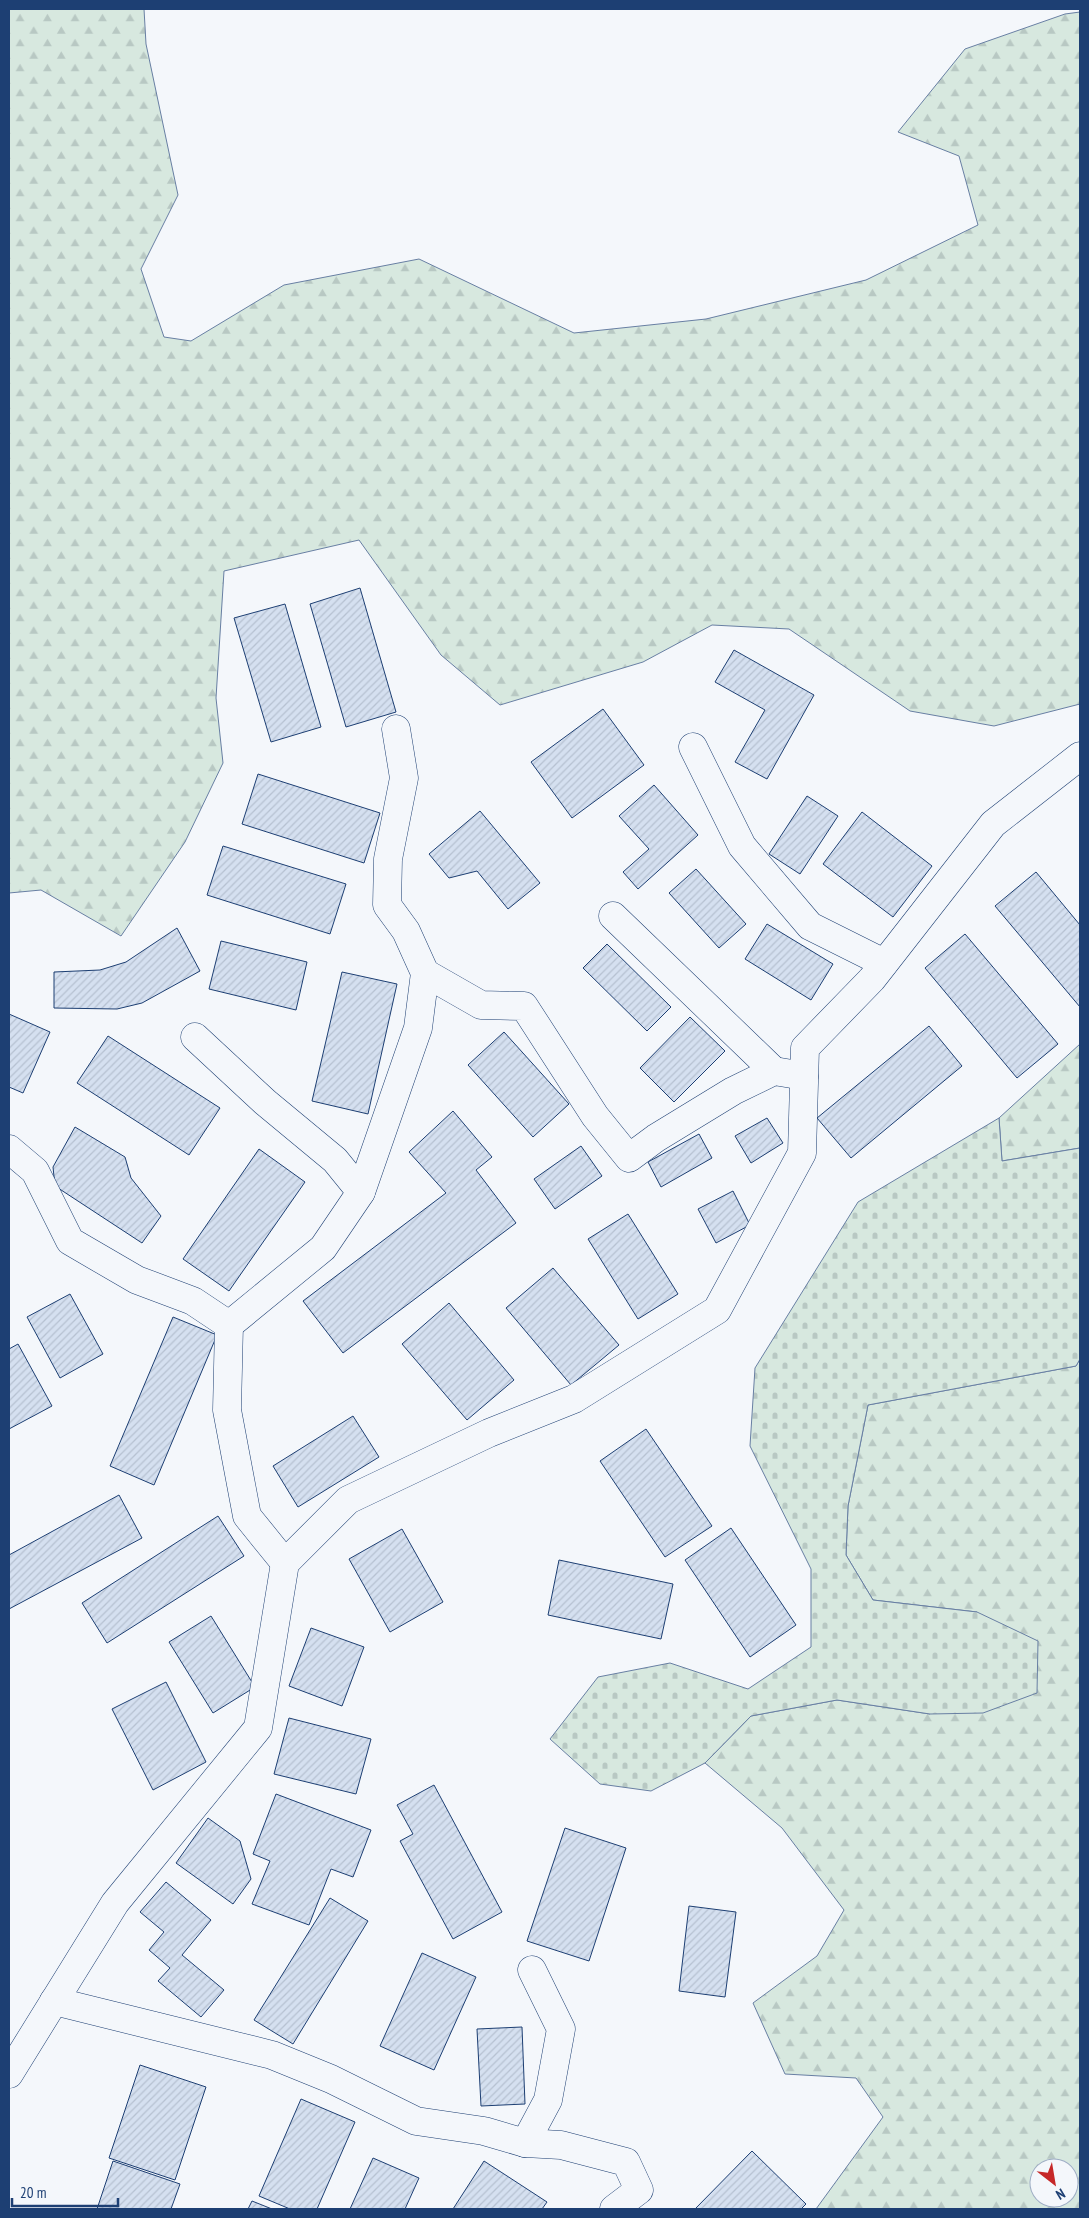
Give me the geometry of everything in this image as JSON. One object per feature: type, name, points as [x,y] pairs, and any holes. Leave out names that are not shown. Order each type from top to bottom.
[{"type":"street","points":[[285,1563],[247,1516],[227,1410],[229,1325],[323,1248],[361,1192],[418,1028],[425,973],[406,931],[388,905],[388,859],[404,778],[396,728]]},
{"type":"street","points":[[693,747],[742,846],[810,926],[884,962]]},
{"type":"street","points":[[9,2074],[115,1903],[258,1728],[285,1563],[348,1500],[490,1433],[574,1399],[717,1310],[802,1153],[805,1048],[872,979],[993,824],[1080,756]]},
{"type":"street","points":[[613,916],[774,1071]]},
{"type":"street","points":[[425,973],[481,1005],[524,1006],[595,1116],[629,1158],[656,1138],[733,1090],[774,1071],[804,1076]]},
{"type":"street","points":[[195,1037],[265,1102],[335,1160],[361,1192]]},
{"type":"street","points":[[9,1149],[35,1171],[70,1241],[137,1280],[193,1301],[229,1325]]},
{"type":"street","points":[[525,2144],[548,2100],[561,2028],[532,1970]]},
{"type":"street","points":[[54,2001],[272,2055],[331,2079],[416,2121],[484,2131],[525,2144],[561,2145],[626,2162],[639,2190],[614,2209]]},
{"type":"green space","points":[[9,9],[144,9],[146,44],[178,195],[141,269],[164,337],[191,341],[284,285],[419,259],[574,333],[706,319],[866,280],[978,225],[959,156],[898,132],[965,49],[1065,14],[1080,12],[1080,704],[994,726],[910,711],[789,629],[712,625],[643,662],[500,705],[441,655],[359,540],[224,571],[216,698],[223,763],[185,842],[121,936],[41,890],[9,893]]},
{"type":"green space","points":[[1080,1044],[1080,1148],[1002,1161],[999,1118]]},
{"type":"green space","points":[[999,1118],[1002,1161],[1080,1148],[1080,1359],[1076,1366],[868,1405],[848,1506],[846,1555],[873,1600],[977,1612],[1038,1641],[1037,1693],[983,1713],[930,1714],[837,1700],[751,1716],[705,1763],[651,1791],[600,1784],[550,1739],[598,1677],[670,1663],[748,1689],[811,1647],[811,1569],[750,1446],[755,1368],[858,1202]]},
{"type":"green space","points":[[1080,1359],[1080,2209],[816,2209],[883,2117],[856,2078],[785,2074],[753,2003],[817,1956],[844,1910],[782,1828],[705,1763],[751,1716],[837,1700],[930,1714],[977,1612],[873,1600],[846,1555],[848,1506],[868,1405],[1076,1366]]},
{"type":"building","points":[[360,588],[396,712],[346,727],[310,604]]},
{"type":"building","points":[[285,604],[321,727],[271,742],[234,618]]},
{"type":"building","points":[[734,650],[814,695],[767,779],[735,762],[765,710],[715,682]]},
{"type":"building","points":[[603,709],[644,765],[572,818],[531,762]]},
{"type":"building","points":[[258,774],[380,813],[364,863],[242,824]]},
{"type":"building","points":[[654,785],[698,835],[638,889],[623,872],[649,849],[619,816]]},
{"type":"building","points":[[807,796],[838,816],[800,874],[769,854]]},
{"type":"building","points":[[480,811],[540,883],[508,909],[477,871],[449,878],[429,854]]},
{"type":"building","points":[[862,812],[932,866],[893,917],[823,864]]},
{"type":"building","points":[[223,846],[346,884],[330,934],[207,895]]},
{"type":"building","points":[[696,869],[746,924],[719,948],[669,893]]},
{"type":"building","points":[[1036,872],[1080,925],[1080,1007],[995,906]]},
{"type":"building","points":[[767,924],[833,964],[811,1000],[745,959]]},
{"type":"building","points":[[177,928],[200,971],[142,1003],[117,1009],[54,1008],[54,972],[100,970],[126,962]]},
{"type":"building","points":[[965,934],[1058,1044],[1017,1078],[925,968]]},
{"type":"building","points":[[221,941],[307,962],[296,1010],[209,989]]},
{"type":"building","points":[[607,944],[671,1007],[647,1031],[583,968]]},
{"type":"building","points":[[342,972],[397,984],[368,1114],[312,1101]]},
{"type":"building","points":[[9,1014],[50,1032],[23,1093],[9,1087]]},
{"type":"building","points":[[690,1017],[725,1051],[674,1102],[640,1068]]},
{"type":"building","points":[[929,1026],[962,1066],[851,1158],[817,1118]]},
{"type":"building","points":[[504,1032],[569,1104],[533,1137],[468,1065]]},
{"type":"building","points":[[108,1036],[220,1108],[189,1155],[77,1083]]},
{"type":"building","points":[[453,1111],[492,1157],[476,1170],[516,1223],[343,1353],[303,1301],[446,1193],[409,1152]]},
{"type":"building","points":[[767,1118],[783,1143],[751,1163],[735,1136]]},
{"type":"building","points":[[75,1127],[125,1157],[131,1178],[161,1216],[142,1243],[55,1186],[53,1167]]},
{"type":"building","points":[[699,1134],[712,1158],[661,1187],[648,1162]]},
{"type":"building","points":[[581,1146],[602,1176],[555,1209],[534,1179]]},
{"type":"building","points":[[259,1149],[305,1182],[229,1291],[183,1259]]},
{"type":"building","points":[[733,1191],[750,1225],[716,1243],[698,1209]]},
{"type":"building","points":[[628,1214],[678,1294],[638,1319],[588,1239]]},
{"type":"building","points":[[553,1268],[619,1345],[571,1385],[506,1308]]},
{"type":"building","points":[[70,1294],[103,1354],[60,1378],[27,1317]]},
{"type":"building","points":[[449,1303],[514,1380],[467,1420],[402,1344]]},
{"type":"building","points":[[173,1317],[217,1335],[154,1485],[110,1466]]},
{"type":"building","points":[[18,1344],[52,1406],[9,1429],[9,1349]]},
{"type":"building","points":[[353,1416],[379,1457],[298,1507],[273,1466]]},
{"type":"building","points":[[646,1429],[712,1526],[665,1557],[600,1461]]},
{"type":"building","points":[[119,1495],[142,1538],[9,1609],[9,1555]]},
{"type":"building","points":[[218,1516],[244,1556],[107,1643],[82,1603]]},
{"type":"building","points":[[731,1528],[796,1625],[750,1657],[685,1560]]},
{"type":"building","points":[[402,1529],[443,1602],[390,1632],[349,1559]]},
{"type":"building","points":[[559,1560],[673,1584],[661,1639],[548,1615]]},
{"type":"building","points":[[211,1616],[255,1687],[213,1713],[169,1642]]},
{"type":"building","points":[[311,1628],[364,1647],[342,1706],[289,1686]]},
{"type":"building","points":[[166,1682],[206,1762],[153,1790],[112,1709]]},
{"type":"building","points":[[289,1718],[371,1739],[356,1794],[274,1774]]},
{"type":"building","points":[[434,1785],[502,1912],[453,1939],[400,1841],[413,1834],[397,1805]]},
{"type":"building","points":[[276,1794],[371,1830],[353,1877],[331,1869],[309,1925],[252,1904],[270,1861],[253,1854]]},
{"type":"building","points":[[208,1818],[240,1841],[251,1879],[233,1904],[176,1863]]},
{"type":"building","points":[[565,1828],[626,1848],[589,1961],[527,1941]]},
{"type":"building","points":[[166,1882],[211,1920],[182,1955],[224,1990],[201,2017],[158,1981],[170,1968],[149,1950],[164,1932],[140,1912]]},
{"type":"building","points":[[330,1898],[368,1921],[293,2044],[254,2020]]},
{"type":"building","points":[[689,1906],[736,1912],[725,1997],[679,1991]]},
{"type":"building","points":[[422,1953],[476,1977],[434,2070],[380,2046]]},
{"type":"building","points":[[522,2027],[525,2104],[481,2106],[477,2029]]},
{"type":"building","points":[[140,2065],[206,2087],[175,2180],[109,2158]]},
{"type":"building","points":[[301,2099],[355,2122],[317,2209],[290,2209],[259,2196]]},
{"type":"building","points":[[752,2151],[806,2204],[801,2209],[695,2209]]},
{"type":"building","points":[[373,2158],[419,2178],[405,2209],[350,2209]]},
{"type":"building","points":[[113,2161],[180,2184],[171,2209],[97,2209]]},
{"type":"building","points":[[484,2161],[547,2202],[542,2209],[453,2209]]},
{"type":"building","points":[[252,2201],[272,2209],[248,2209]]}]
